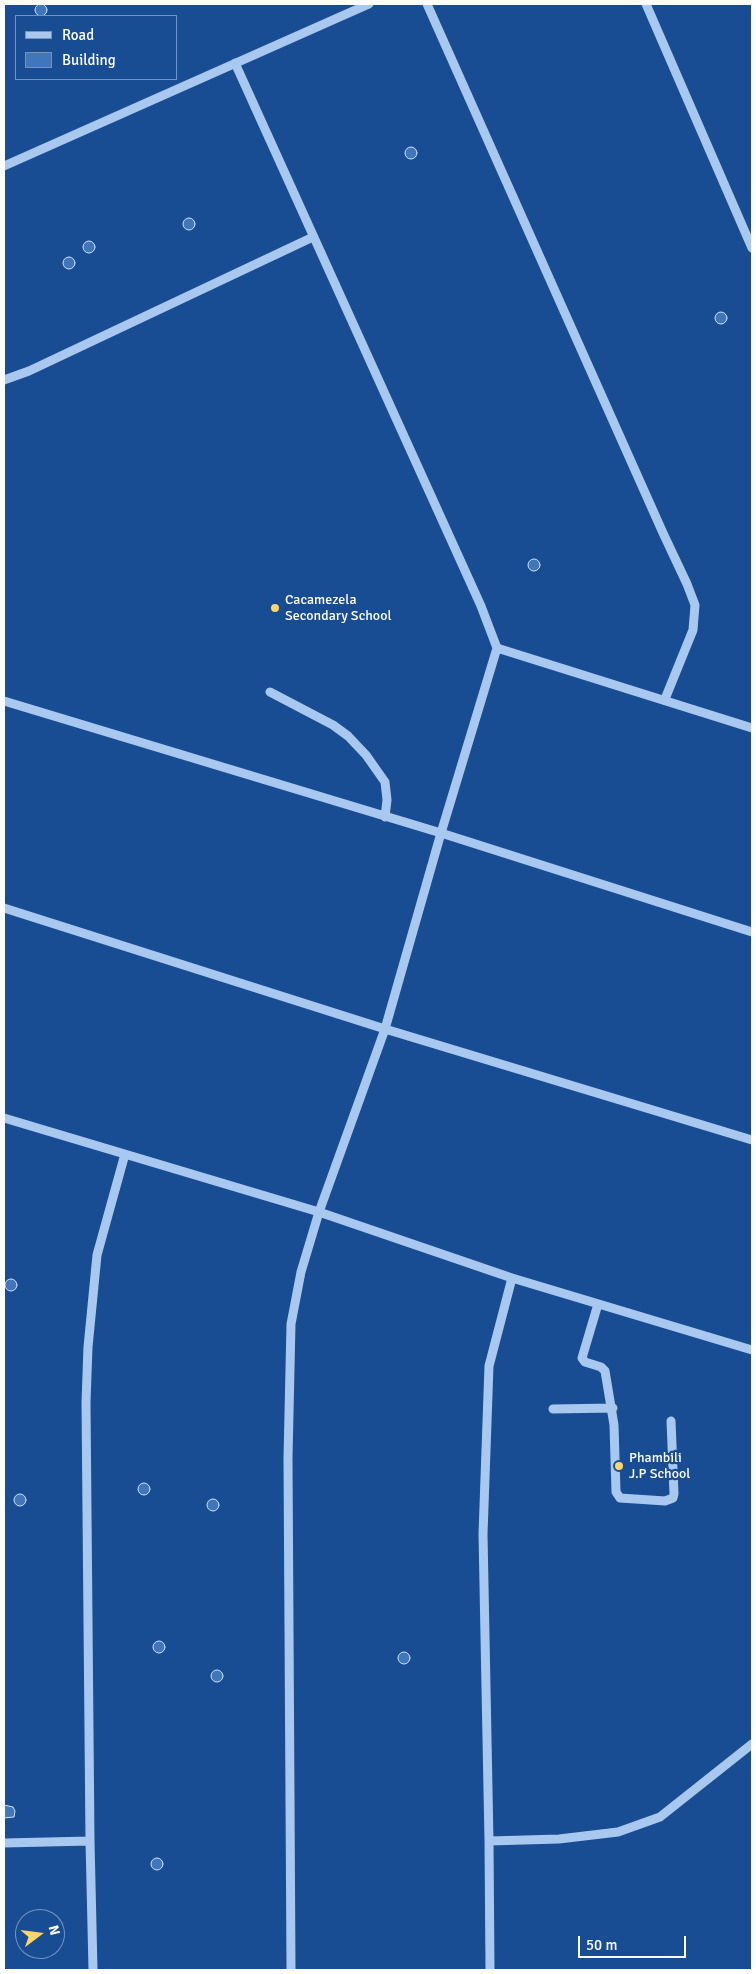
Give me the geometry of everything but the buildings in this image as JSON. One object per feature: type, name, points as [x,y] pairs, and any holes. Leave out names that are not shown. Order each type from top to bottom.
[{"type":"street","points":[[4,166],[369,4]]},
{"type":"street","points":[[427,4],[695,605],[693,630],[665,699]]},
{"type":"street","points":[[646,4],[752,248]]},
{"type":"street","points":[[235,63],[481,606],[496,648],[385,1029],[319,1212],[301,1272],[291,1324],[288,1458],[291,1970]]},
{"type":"street","points":[[4,380],[29,371],[313,237]]},
{"type":"street","points":[[496,648],[665,699],[752,728]]},
{"type":"street","points":[[270,692],[333,725],[348,736],[366,755],[385,782],[387,800],[385,817]]},
{"type":"street","points":[[4,701],[441,833],[752,932]]},
{"type":"street","points":[[4,908],[385,1029],[752,1140]]},
{"type":"street","points":[[4,1118],[319,1212],[512,1278],[752,1350]]},
{"type":"street","points":[[93,1970],[86,1402],[88,1347],[97,1255],[125,1154]]},
{"type":"street","points":[[490,1970],[483,1534],[489,1366],[512,1278]]},
{"type":"street","points":[[598,1304],[582,1358],[585,1362],[604,1369],[612,1408],[616,1492],[620,1498],[665,1501],[673,1498],[671,1421]]},
{"type":"street","points":[[553,1409],[612,1408]]},
{"type":"street","points":[[489,1841],[559,1839],[618,1832],[660,1816],[751,1748]]},
{"type":"street","points":[[4,1843],[90,1841]]},
{"type":"place","name":"Cacamezela Secondary School","points":[[275,608]]},
{"type":"place","name":"Phambili J.P School","points":[[619,1466]]}]
